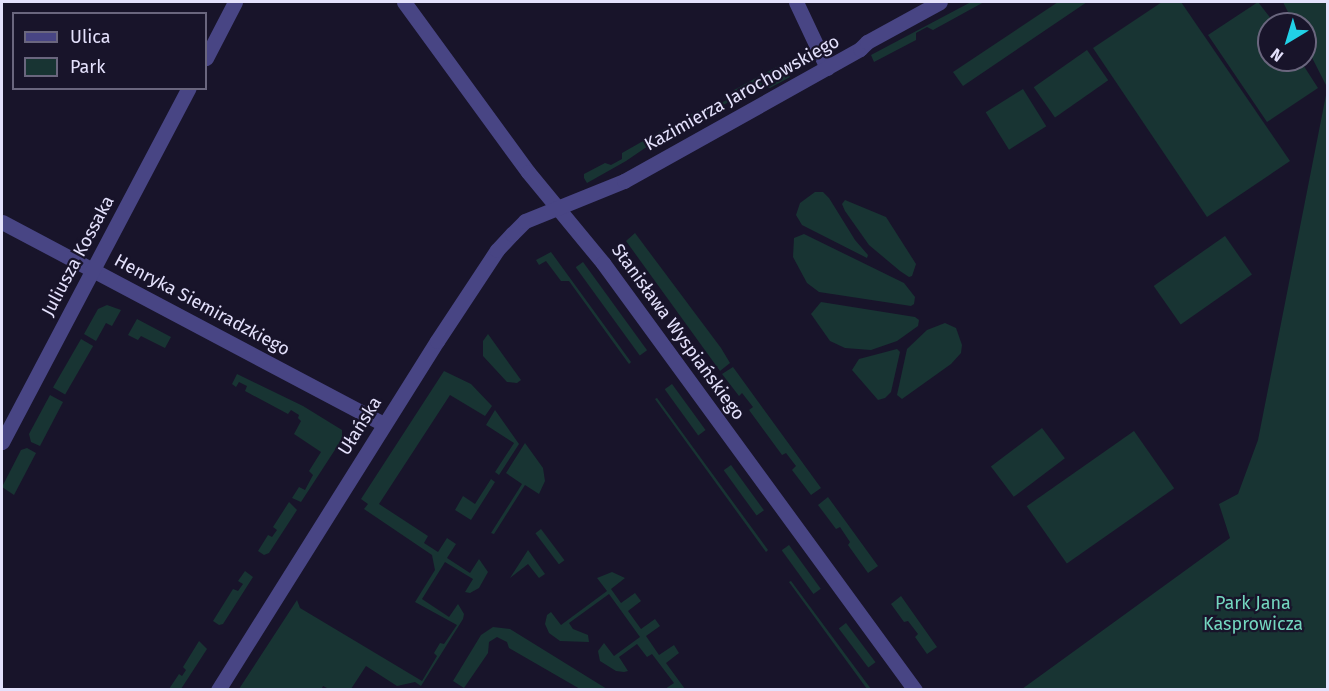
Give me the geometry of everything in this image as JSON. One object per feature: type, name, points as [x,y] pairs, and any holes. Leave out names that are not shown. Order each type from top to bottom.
[{"type":"street","points":[[207,56],[236,2]]},
{"type":"street","name":"Stanisława Wyspiańskiego","points":[[404,2],[528,172],[603,263],[915,690]]},
{"type":"street","points":[[796,2],[827,68]]},
{"type":"street","name":"Kazimierza Jarochowskiego","points":[[559,208],[624,181],[940,2]]},
{"type":"street","name":"Juliusza Kossaka","points":[[2,442],[188,90]]},
{"type":"street","name":"Ułańska","points":[[218,690],[384,424],[497,250],[525,221],[559,208]]},
{"type":"street","name":"Henryka Siemiradzkiego","points":[[2,222],[384,424]]},
{"type":"green space","points":[[971,2],[984,2],[933,30],[927,27],[916,33],[916,40],[874,62],[871,55]]},
{"type":"green space","points":[[1058,2],[1087,2],[963,86],[953,72]]},
{"type":"green space","points":[[1162,2],[1181,2],[1290,161],[1207,217],[1093,48]]},
{"type":"green space","points":[[1258,2],[1266,12],[1257,12],[1257,72],[1308,72],[1318,88],[1267,122],[1208,35]]},
{"type":"green space","points":[[1283,2],[1327,2],[1327,87],[1317,67],[1317,12],[1288,12]]},
{"type":"green space","points":[[1087,50],[1108,80],[1055,118],[1034,87]]},
{"type":"green space","points":[[780,65],[784,66],[790,77],[770,88],[761,85],[693,121],[690,115],[716,101],[721,103],[732,97],[734,90]]},
{"type":"green space","points":[[1023,89],[1046,126],[1009,150],[986,112]]},
{"type":"green space","name":"Park Jana Kasprowicza","points":[[1327,90],[1327,689],[1022,689],[1230,538],[1219,504],[1238,494],[1258,440]]},
{"type":"green space","points":[[666,128],[669,134],[664,133],[650,141],[648,146],[626,161],[587,183],[584,174],[605,163],[611,165],[622,159],[622,153]]},
{"type":"green space","points":[[815,192],[823,192],[829,198],[855,240],[868,255],[867,258],[802,225],[796,215],[800,203]]},
{"type":"green space","points":[[845,200],[886,217],[916,264],[912,276],[909,277],[900,271],[869,245],[845,211],[842,204]]},
{"type":"green space","points":[[635,233],[721,348],[730,363],[720,371],[626,241]]},
{"type":"green space","points":[[804,234],[904,283],[915,297],[914,304],[911,306],[819,292],[807,283],[793,257],[794,238]]},
{"type":"green space","points":[[1225,236],[1252,275],[1181,324],[1154,286]]},
{"type":"green space","points":[[551,252],[631,362],[629,364],[569,281],[561,281],[546,261],[539,265],[536,260]]},
{"type":"green space","points":[[583,262],[647,350],[640,355],[576,267]]},
{"type":"green space","points":[[821,302],[915,317],[919,320],[918,326],[897,341],[871,350],[845,348],[830,341],[811,314]]},
{"type":"green space","points":[[107,305],[121,310],[112,326],[106,323],[96,341],[84,334],[98,309]]},
{"type":"green space","points":[[137,319],[171,337],[165,348],[141,336],[138,340],[128,335]]},
{"type":"green space","points":[[945,323],[956,328],[962,345],[961,353],[951,364],[902,399],[897,395],[907,349],[927,330]]},
{"type":"green space","points":[[488,334],[521,380],[517,383],[507,382],[483,356],[483,341]]},
{"type":"green space","points":[[81,339],[93,346],[65,394],[53,387]]},
{"type":"green space","points":[[897,349],[900,352],[891,392],[885,398],[878,400],[852,370],[859,359]]},
{"type":"green space","points":[[733,367],[821,488],[811,495],[792,470],[796,466],[786,453],[782,455],[749,410],[753,407],[742,393],[739,396],[722,374]]},
{"type":"green space","points":[[444,371],[471,384],[492,406],[485,416],[450,395],[379,504],[428,536],[424,543],[438,552],[447,538],[456,544],[447,558],[470,573],[479,559],[488,572],[479,588],[470,593],[465,592],[473,579],[445,562],[422,599],[449,617],[458,604],[464,614],[421,686],[415,682],[397,686],[366,666],[351,689],[329,689],[323,686],[321,690],[239,689],[297,600],[300,608],[422,681],[437,656],[434,653],[440,643],[444,644],[457,625],[415,602],[435,570],[432,555],[364,509],[368,504],[361,499]]},
{"type":"green space","points":[[237,374],[303,406],[342,430],[342,439],[301,502],[292,498],[299,487],[305,490],[313,475],[309,471],[321,452],[294,434],[301,421],[298,418],[299,415],[291,410],[288,414],[245,391],[247,386],[239,382],[236,387],[232,384]]},
{"type":"green space","points":[[672,384],[706,430],[698,435],[665,389]]},
{"type":"green space","points":[[50,395],[63,402],[40,446],[31,442],[29,434]]},
{"type":"green space","points":[[657,398],[768,550],[766,552],[655,399]]},
{"type":"green space","points":[[495,410],[519,444],[499,475],[495,472],[514,443],[486,425]]},
{"type":"green space","points":[[1042,428],[1065,458],[1014,497],[991,467]]},
{"type":"green space","points":[[1134,431],[1174,488],[1067,563],[1027,506]]},
{"type":"green space","points":[[525,443],[543,468],[545,481],[539,494],[525,485],[494,534],[491,533],[522,484],[506,473]]},
{"type":"green space","points":[[27,448],[36,453],[14,495],[2,487],[21,450]]},
{"type":"green space","points":[[731,465],[764,510],[757,516],[724,470]]},
{"type":"green space","points":[[491,479],[495,482],[471,520],[455,510],[463,496],[475,504]]},
{"type":"green space","points":[[828,497],[878,566],[868,573],[848,545],[850,542],[840,527],[836,529],[818,505]]},
{"type":"green space","points":[[289,502],[297,510],[269,553],[264,555],[258,551],[268,535],[272,537],[277,530],[273,527]]},
{"type":"green space","points":[[541,529],[564,560],[559,564],[535,533]]},
{"type":"green space","points":[[789,545],[821,589],[813,594],[782,550]]},
{"type":"green space","points":[[528,550],[545,574],[539,578],[528,564],[510,578]]},
{"type":"green space","points":[[245,571],[253,577],[223,624],[219,625],[213,621],[233,589],[238,591],[243,584],[238,581]]},
{"type":"green space","points":[[612,572],[625,578],[611,589],[621,603],[635,593],[641,601],[628,611],[641,629],[655,619],[660,626],[646,636],[659,655],[674,645],[679,653],[666,663],[685,689],[665,689],[674,683],[652,654],[647,657],[637,644],[619,657],[628,671],[616,671],[600,661],[598,651],[604,643],[614,656],[640,637],[609,594],[569,623],[573,629],[588,635],[589,642],[560,641],[549,633],[545,624],[547,615],[551,612],[561,625],[607,591],[597,578]]},
{"type":"green space","points":[[791,581],[871,689],[867,689],[789,582]]},
{"type":"green space","points":[[901,596],[937,647],[927,654],[915,637],[918,634],[908,621],[904,622],[891,604]]},
{"type":"green space","points":[[846,623],[875,662],[868,668],[839,628]]},
{"type":"green space","points":[[493,627],[510,629],[607,689],[580,689],[509,648],[507,642],[497,637],[489,642],[488,653],[464,688],[453,681],[481,635]]},
{"type":"green space","points":[[199,641],[207,649],[181,689],[169,689],[179,674],[182,676],[186,670],[183,667]]}]
